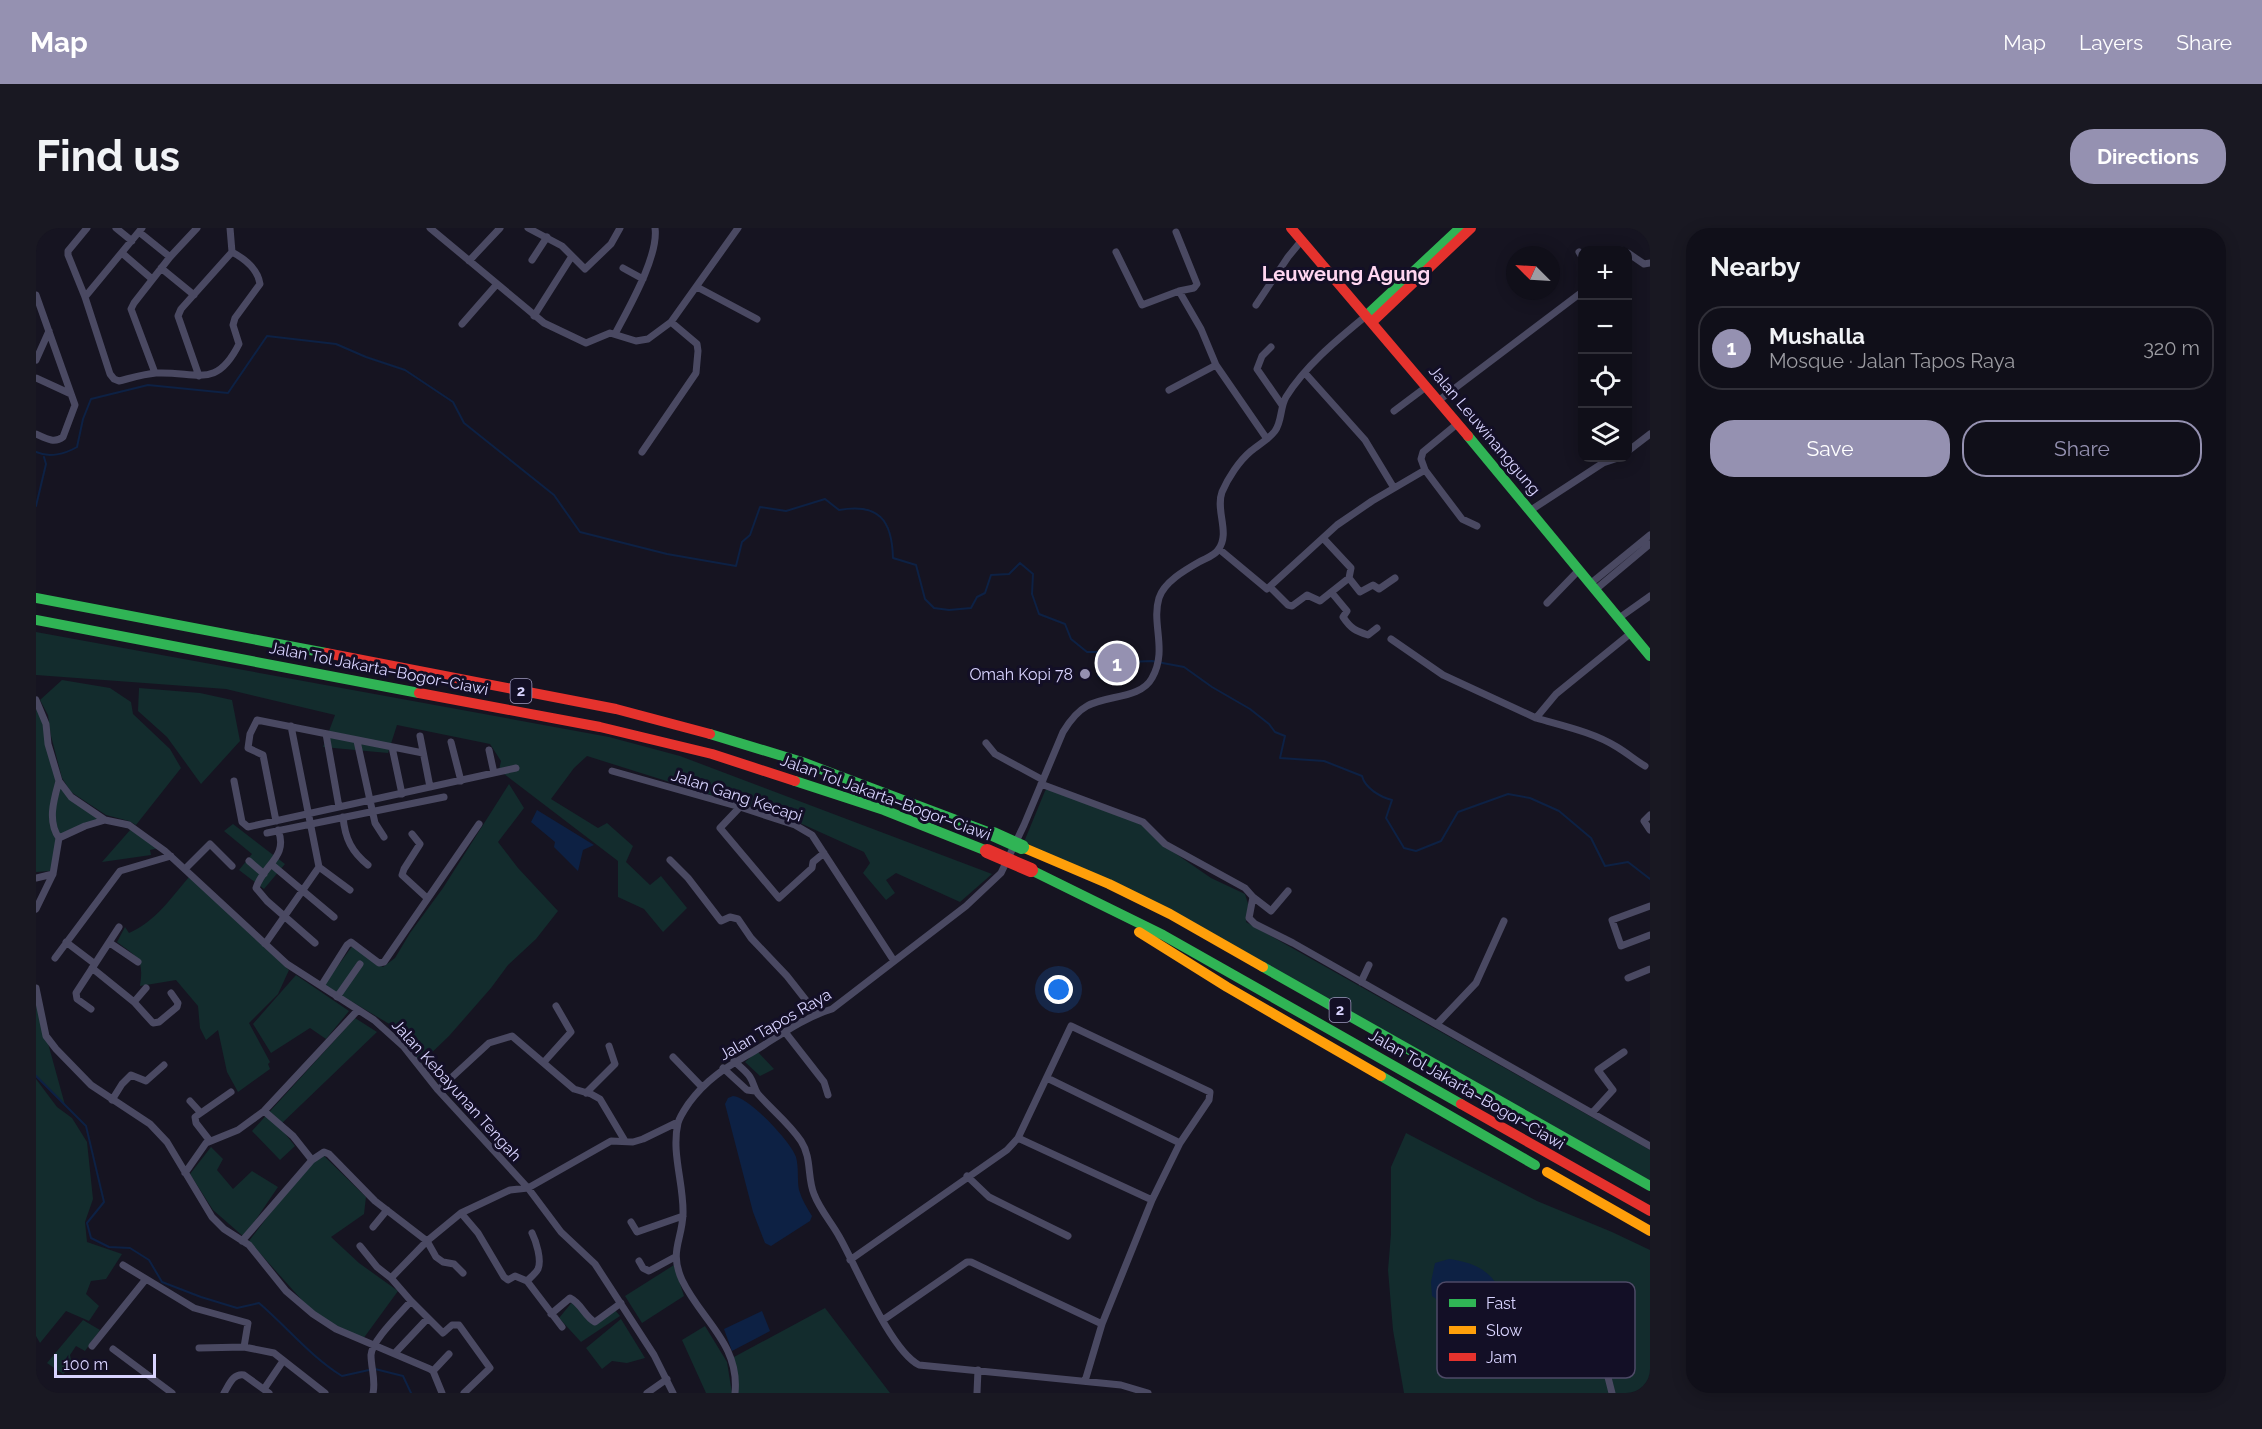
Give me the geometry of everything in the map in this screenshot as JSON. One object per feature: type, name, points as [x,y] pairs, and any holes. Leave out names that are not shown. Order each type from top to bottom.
[{"type":"main road","name":"Jalan Leuwinanggung","points":[[1291,228],[1365,320],[1426,387],[1531,510],[1650,656]]},
{"type":"main road","points":[[1365,320],[1460,228]]},
{"type":"main road","points":[[1365,320],[1471,228]]},
{"type":"main road","name":"Jalan Tol Jakarta–Bogor–Ciawi","points":[[36,598],[616,709],[720,736],[802,762],[993,834],[1109,884],[1170,914],[1650,1186]]},
{"type":"main road","name":"Jalan Tol Jakarta–Bogor–Ciawi","points":[[36,620],[600,727],[712,754],[884,810],[1031,870],[1163,935],[1650,1212]]},
{"type":"main road","points":[[1047,878],[1125,923],[1236,993],[1650,1231]]},
{"type":"street","points":[[87,228],[68,251],[68,255],[85,297],[110,374],[119,381],[155,373],[199,376],[217,373],[232,358],[239,339],[234,325],[235,318],[260,284],[257,274],[249,264],[232,252]]},
{"type":"street","points":[[116,228],[132,241]]},
{"type":"street","points":[[155,373],[131,309],[160,268],[197,228]]},
{"type":"street","points":[[199,376],[178,316],[232,252],[230,228]]},
{"type":"street","points":[[430,228],[544,323],[586,343],[608,334],[631,340],[648,339],[671,322],[738,228]]},
{"type":"street","points":[[469,261],[500,228]]},
{"type":"street","points":[[528,228],[562,246],[583,269],[586,269],[611,244],[620,228]]},
{"type":"street","points":[[615,334],[643,279],[655,236],[655,228]]},
{"type":"street","points":[[85,297],[141,230],[170,257]]},
{"type":"street","points":[[1116,252],[1142,305],[1179,291],[1194,288],[1197,284],[1176,232]]},
{"type":"street","points":[[532,260],[547,237]]},
{"type":"street","points":[[1256,305],[1302,240]]},
{"type":"street","points":[[122,253],[152,279]]},
{"type":"street","points":[[534,315],[572,256]]},
{"type":"street","points":[[1632,256],[1644,264],[1650,263]]},
{"type":"street","points":[[160,268],[194,295]]},
{"type":"street","points":[[623,268],[643,279]]},
{"type":"street","points":[[462,324],[497,284]]},
{"type":"street","points":[[697,286],[758,319]]},
{"type":"street","points":[[1179,291],[1201,329],[1216,365],[1267,439]]},
{"type":"street","points":[[1438,401],[1578,294]]},
{"type":"street","points":[[36,434],[54,441],[63,437],[75,408],[37,300]]},
{"type":"street","points":[[1365,320],[1326,350],[1305,373],[1282,405],[1277,427],[1242,461],[1223,490],[1220,500],[1223,538],[1219,549],[1245,569],[1264,588],[1270,587],[1354,513],[1425,470]]},
{"type":"street","points":[[642,452],[672,411],[697,370],[697,344],[671,322]]},
{"type":"street","points":[[36,360],[49,331]]},
{"type":"street","points":[[1270,347],[1262,356],[1257,369],[1282,405]]},
{"type":"street","points":[[1168,390],[1216,365]]},
{"type":"street","points":[[1305,373],[1365,440],[1394,488]]},
{"type":"street","points":[[36,378],[71,394]]},
{"type":"street","points":[[1394,411],[1426,387]]},
{"type":"street","points":[[1456,424],[1421,454],[1425,470],[1432,477],[1451,508],[1463,520],[1477,526]]},
{"type":"street","points":[[1632,448],[1650,434]]},
{"type":"street","points":[[1531,510],[1606,462]]},
{"type":"street","points":[[1593,587],[1650,535]]},
{"type":"street","points":[[1270,587],[1291,606],[1306,595],[1318,601],[1332,593],[1349,578],[1351,568],[1323,538]]},
{"type":"street","points":[[1593,587],[1650,544]]},
{"type":"street","name":"Jalan Tapos Raya","points":[[678,1122],[701,1086],[723,1068],[816,1013],[832,1008],[966,906],[1000,873],[1063,732],[1078,713],[1087,706],[1104,699],[1136,692],[1152,680],[1159,661],[1158,616],[1161,594],[1177,576],[1219,549]]},
{"type":"street","points":[[1546,603],[1579,570]]},
{"type":"street","points":[[1349,578],[1360,592],[1372,585],[1379,589],[1395,578]]},
{"type":"street","points":[[1332,593],[1347,611],[1343,617],[1349,626],[1360,634],[1366,635],[1377,628]]},
{"type":"street","points":[[1619,618],[1650,596]]},
{"type":"street","points":[[1536,718],[1556,694],[1631,633]]},
{"type":"street","points":[[1391,639],[1443,675],[1536,718],[1584,732],[1605,741],[1644,766]]},
{"type":"street","points":[[36,700],[46,724],[48,744],[60,781],[52,808],[55,832],[59,838],[53,874],[36,909]]},
{"type":"street","points":[[276,821],[263,755],[248,748],[249,739],[257,720],[423,753]]},
{"type":"street","points":[[291,726],[319,867],[350,890]]},
{"type":"street","points":[[326,734],[339,807]]},
{"type":"street","points":[[420,736],[430,788]]},
{"type":"street","points":[[357,741],[377,829],[384,837]]},
{"type":"street","points":[[452,742],[461,781]]},
{"type":"street","points":[[986,743],[995,754],[1042,782],[1143,822],[1165,844],[1239,884],[1271,911],[1288,891]]},
{"type":"street","points":[[392,747],[402,794]]},
{"type":"street","points":[[489,750],[494,773]]},
{"type":"street","points":[[234,781],[245,826],[371,801],[516,768]]},
{"type":"street","name":"Jalan Gang Kecapi","points":[[612,771],[740,807],[812,835],[894,961]]},
{"type":"street","name":"Jalan Kebayunan Tengah","points":[[60,781],[71,796],[105,820],[129,825],[168,852],[184,870],[287,964],[374,1020],[404,1047],[438,1090],[528,1188],[561,1232],[596,1264],[654,1355],[673,1393]]},
{"type":"street","points":[[267,833],[444,796]]},
{"type":"street","points":[[740,807],[720,828],[779,898],[812,868],[813,861],[824,854]]},
{"type":"street","points":[[1650,815],[1644,821],[1650,830]]},
{"type":"street","points":[[343,817],[349,843],[356,855],[368,866]]},
{"type":"street","points":[[59,838],[105,820]]},
{"type":"street","points":[[321,986],[351,942],[379,963],[384,962],[479,824]]},
{"type":"street","points":[[279,830],[282,844],[256,885],[257,889],[315,943]]},
{"type":"street","points":[[412,834],[420,844],[402,875],[427,898]]},
{"type":"street","points":[[184,870],[210,844],[232,866]]},
{"type":"street","points":[[56,958],[120,871],[168,852]]},
{"type":"street","points":[[670,860],[688,878],[721,921],[730,917],[738,919],[751,938],[816,1013]]},
{"type":"street","points":[[249,861],[264,874]]},
{"type":"street","points":[[271,864],[334,917]]},
{"type":"street","points":[[265,944],[319,867]]},
{"type":"street","points":[[36,878],[53,874]]},
{"type":"street","points":[[1253,897],[1249,918],[1251,921],[1650,1146]]},
{"type":"street","points":[[1650,906],[1612,920],[1621,946],[1650,935]]},
{"type":"street","points":[[1437,1024],[1476,982],[1504,921]]},
{"type":"street","points":[[91,1009],[77,999],[76,993],[119,927]]},
{"type":"street","points":[[66,942],[134,1002],[151,1021],[156,1023],[178,1005],[171,993]]},
{"type":"street","points":[[110,943],[138,962]]},
{"type":"street","points":[[337,997],[360,964]]},
{"type":"street","points":[[1361,982],[1369,965]]},
{"type":"street","points":[[1628,978],[1650,969]]},
{"type":"street","points":[[134,1002],[146,987]]},
{"type":"street","points":[[36,988],[46,1036],[91,1085],[159,1132],[212,1218],[249,1245],[286,1291],[313,1314],[336,1329],[433,1371],[442,1393]]},
{"type":"street","points":[[544,1062],[571,1034],[570,1028],[556,1006]]},
{"type":"street","points":[[185,1173],[210,1141],[238,1130],[264,1111],[358,1010]]},
{"type":"street","points":[[850,1260],[1007,1150],[1018,1138],[1071,1026],[1210,1092],[1209,1100],[1180,1143],[1152,1200],[1102,1324],[1085,1381]]},
{"type":"street","points":[[785,1032],[824,1082],[828,1095]]},
{"type":"street","points":[[438,1090],[489,1043],[508,1036],[515,1037],[574,1089],[591,1094],[603,1102],[625,1141]]},
{"type":"street","points":[[586,1093],[615,1064],[609,1046]]},
{"type":"street","points":[[1592,1113],[1613,1090],[1598,1070],[1624,1052]]},
{"type":"street","points":[[673,1057],[701,1086]]},
{"type":"street","points":[[734,1061],[750,1076],[755,1091],[802,1142],[809,1158],[810,1182],[814,1196],[841,1239],[883,1320],[909,1360],[919,1365],[1121,1384],[1148,1393]]},
{"type":"street","points":[[112,1100],[130,1076],[134,1075],[146,1081],[164,1065]]},
{"type":"street","points":[[723,1068],[747,1090],[755,1091]]},
{"type":"street","points":[[1047,1078],[1180,1143]]},
{"type":"street","points":[[210,1141],[195,1117],[231,1092]]},
{"type":"street","points":[[190,1101],[200,1112]]},
{"type":"street","points":[[264,1111],[292,1136],[312,1160]]},
{"type":"street","points":[[391,1278],[395,1271],[427,1241],[461,1213],[510,1190],[528,1188],[611,1141],[633,1142],[678,1122]]},
{"type":"street","points":[[678,1122],[676,1143],[683,1216],[675,1257],[682,1280],[693,1301],[724,1340],[728,1349],[734,1372],[735,1393]]},
{"type":"street","points":[[1018,1138],[1152,1200]]},
{"type":"street","points":[[242,1241],[321,1152],[329,1154],[375,1201],[427,1241],[436,1257],[443,1262],[454,1264],[464,1273]]},
{"type":"street","points":[[967,1176],[989,1197],[1068,1236]]},
{"type":"street","points":[[373,1227],[387,1210]]},
{"type":"street","points":[[461,1213],[478,1233],[504,1277],[508,1280],[515,1276],[527,1281],[562,1327]]},
{"type":"street","points":[[631,1222],[637,1232],[683,1216]]},
{"type":"street","points":[[527,1281],[539,1268],[537,1245],[532,1233]]},
{"type":"street","points":[[360,1246],[376,1266],[391,1278],[443,1333],[452,1325],[459,1325],[489,1365],[490,1370],[464,1393]]},
{"type":"street","points":[[639,1262],[649,1271],[675,1257]]},
{"type":"street","points":[[883,1320],[967,1262],[971,1262],[1102,1324]]},
{"type":"street","points":[[123,1265],[194,1308],[248,1323],[244,1347]]},
{"type":"street","points":[[92,1346],[146,1279]]},
{"type":"street","points":[[551,1314],[570,1298],[595,1322],[621,1303]]},
{"type":"street","points":[[373,1393],[375,1382],[371,1363],[374,1346],[411,1301]]},
{"type":"street","points":[[395,1353],[428,1318]]},
{"type":"street","points":[[199,1348],[244,1347],[274,1353],[325,1393]]},
{"type":"street","points":[[112,1349],[172,1393]]},
{"type":"street","points":[[433,1371],[449,1354]]},
{"type":"street","points":[[224,1393],[234,1377],[240,1374],[266,1391],[283,1361]]},
{"type":"street","points":[[977,1393],[978,1370]]},
{"type":"street","points":[[1608,1378],[1612,1393]]},
{"type":"street","points":[[646,1393],[667,1379]]},
{"type":"green space","points":[[36,632],[609,737],[680,756],[992,874],[960,902],[896,873],[886,880],[895,893],[886,900],[863,873],[870,863],[864,852],[791,819],[587,756],[574,768],[551,799],[598,828],[607,823],[633,846],[626,862],[650,885],[661,876],[687,908],[663,932],[644,909],[618,897],[618,861],[499,770],[501,761],[490,744],[397,725],[388,753],[323,747],[335,715],[226,689],[36,675]]},
{"type":"green space","points":[[62,680],[110,688],[131,702],[133,714],[170,749],[181,768],[136,825],[106,815],[71,792],[62,778],[48,715],[40,700]]},
{"type":"green space","points":[[139,688],[200,693],[232,700],[240,741],[201,784],[167,737],[138,711]]},
{"type":"green space","points":[[36,700],[60,781],[71,797],[105,820],[59,838],[53,874],[49,875],[50,871],[36,872]]},
{"type":"green space","points":[[509,784],[524,808],[498,842],[518,868],[558,911],[536,939],[508,965],[449,1036],[421,1063],[391,1025],[324,985],[353,945],[383,967],[395,958]]},
{"type":"green space","points":[[1048,788],[1142,823],[1161,843],[1211,878],[1245,894],[1249,907],[1246,922],[1650,1150],[1650,1186],[1170,914],[1024,842]]},
{"type":"green space","points":[[233,824],[285,864],[264,889],[239,870],[252,854],[224,831]]},
{"type":"green space","points":[[131,829],[159,848],[150,850],[151,855],[102,862]]},
{"type":"green space","points":[[189,877],[289,970],[278,994],[249,1023],[270,1062],[268,1064],[270,1069],[238,1092],[227,1072],[218,1030],[206,1040],[200,1028],[198,1006],[176,980],[140,986],[141,970],[138,960],[117,942],[125,927],[129,933],[155,916]]},
{"type":"green space","points":[[296,975],[349,1011],[326,1039],[310,1028],[271,1053],[253,1024]]},
{"type":"green space","points":[[36,988],[43,1025],[65,1105],[36,1076]]},
{"type":"green space","points":[[355,1018],[377,1032],[279,1126],[295,1146],[280,1160],[252,1131]]},
{"type":"green space","points":[[757,1051],[774,1069],[760,1076],[745,1062]]},
{"type":"green space","points":[[36,1079],[57,1107],[72,1118],[87,1142],[93,1199],[85,1222],[87,1242],[122,1254],[106,1279],[91,1281],[86,1294],[99,1306],[89,1321],[66,1311],[40,1343],[36,1336]]},
{"type":"green space","points":[[1406,1133],[1537,1201],[1650,1250],[1650,1393],[1404,1393],[1393,1330],[1388,1270],[1391,1234],[1391,1167]]},
{"type":"green space","points":[[211,1147],[223,1159],[217,1170],[233,1189],[252,1171],[278,1187],[244,1237],[213,1210],[190,1174]]},
{"type":"green space","points":[[322,1154],[366,1197],[364,1214],[331,1237],[359,1263],[398,1291],[363,1339],[328,1321],[309,1308],[249,1241],[294,1182]]},
{"type":"green space","points":[[674,1265],[684,1296],[642,1323],[625,1296]]},
{"type":"green space","points":[[573,1301],[594,1325],[615,1310],[620,1316],[581,1342],[559,1318]]},
{"type":"green space","points":[[825,1308],[890,1393],[738,1393],[734,1357]]},
{"type":"green space","points":[[621,1319],[645,1358],[627,1363],[612,1361],[602,1369],[586,1348]]},
{"type":"green space","points":[[83,1320],[100,1330],[85,1351],[76,1346],[70,1355],[72,1365],[63,1374],[47,1363]]},
{"type":"green space","points":[[705,1326],[727,1362],[732,1393],[706,1393],[682,1340]]},
{"type":"water","points":[[1103,668],[1115,670],[1108,682],[1097,676]]},
{"type":"water","points":[[537,810],[594,845],[583,850],[578,871],[554,847],[555,842],[531,822]]},
{"type":"water","points":[[733,1096],[740,1098],[759,1112],[793,1150],[797,1161],[799,1190],[812,1216],[810,1221],[771,1246],[765,1243],[753,1212],[725,1104],[728,1098]]},
{"type":"water","points":[[1449,1259],[1471,1264],[1490,1275],[1496,1282],[1437,1282],[1437,1300],[1432,1296],[1431,1282],[1435,1263]]},
{"type":"water","points":[[762,1311],[770,1331],[732,1351],[724,1329]]},
{"type":"waterway","points":[[36,452],[46,455],[57,454],[77,447],[83,419],[91,399],[148,385],[228,393],[267,336],[336,344],[405,370],[453,402],[464,423],[554,495],[580,532],[667,554],[736,566],[742,542],[750,535],[760,507],[786,511],[825,499],[839,510],[864,509],[881,517],[886,524],[890,533],[893,558],[916,565],[925,599],[934,608],[949,610],[971,608],[977,597],[985,593],[991,575],[1009,574],[1020,563],[1033,574],[1032,594],[1039,614],[1065,624],[1071,639],[1087,652],[1107,652],[1128,662],[1152,661],[1184,667],[1212,687],[1250,709],[1269,724],[1275,732],[1285,736],[1280,758],[1324,761],[1362,776],[1366,784],[1374,791],[1392,800],[1386,818],[1404,848],[1416,851],[1441,841],[1458,812],[1508,794],[1530,798],[1559,811],[1591,838],[1605,866],[1628,862],[1650,879]]},
{"type":"waterway","points":[[36,506],[46,464],[44,457]]},
{"type":"waterway","points":[[36,1076],[86,1126],[104,1202],[87,1223],[91,1238],[109,1247],[130,1248],[149,1260],[162,1282],[237,1308],[259,1303],[309,1350],[342,1376],[369,1370]]},
{"type":"waterway","points":[[375,1369],[403,1376],[411,1393]]},
{"type":"traffic: fast","points":[[1366,316],[1460,228]]},
{"type":"traffic: fast","points":[[1468,436],[1650,656]]},
{"type":"traffic: fast","points":[[36,598],[326,653]]},
{"type":"traffic: fast","points":[[36,620],[419,693]]},
{"type":"traffic: fast","points":[[710,734],[802,762],[993,834]]},
{"type":"traffic: fast","points":[[795,781],[884,810],[987,851]]},
{"type":"traffic: fast","points":[[993,834],[1022,847]]},
{"type":"traffic: fast","points":[[1031,870],[1163,935],[1461,1104]]},
{"type":"traffic: fast","points":[[1263,967],[1650,1186]]},
{"type":"traffic: fast","points":[[1381,1076],[1535,1165]]},
{"type":"traffic: slow","points":[[1022,847],[1109,884],[1170,914],[1263,967]]},
{"type":"traffic: slow","points":[[1139,932],[1227,987],[1381,1076]]},
{"type":"traffic: slow","points":[[1547,1172],[1650,1231]]},
{"type":"traffic: jam","points":[[1291,228],[1468,436]]},
{"type":"traffic: jam","points":[[1372,322],[1471,228]]},
{"type":"traffic: jam","points":[[326,653],[616,709],[710,734]]},
{"type":"traffic: jam","points":[[419,693],[600,727],[712,754],[795,781]]},
{"type":"traffic: jam","points":[[987,851],[1031,870]]},
{"type":"traffic: jam","points":[[1461,1104],[1650,1211]]},
{"type":"place","name":"Mushalla","points":[[1117,663]]},
{"type":"place","name":"Omah Kopi 78","points":[[1085,674]]},
{"type":"district","name":"Leuweung Agung","points":[[1346,274]]}]
